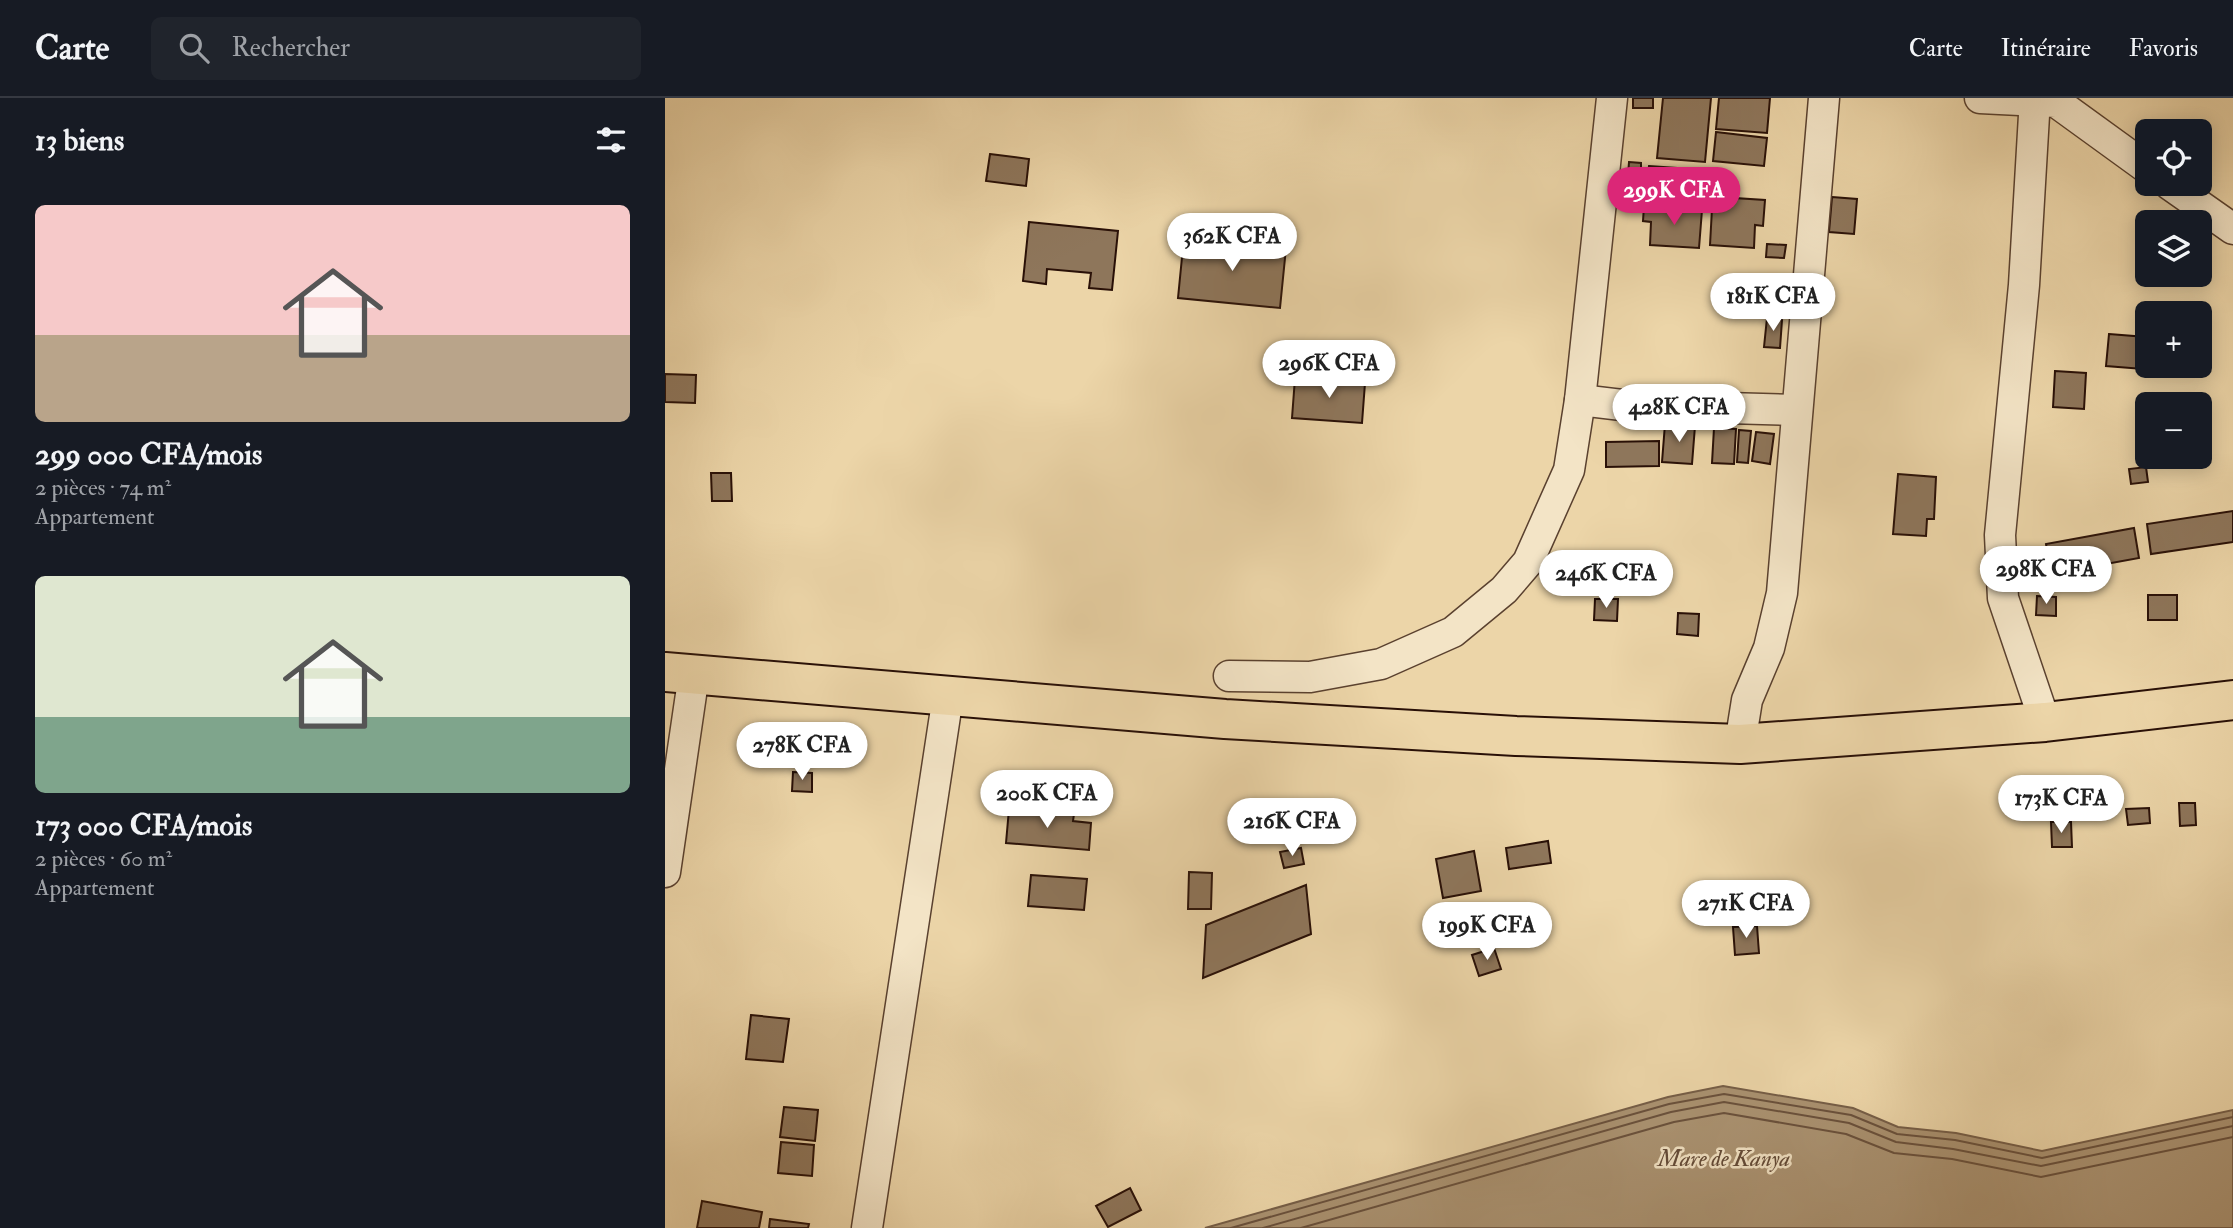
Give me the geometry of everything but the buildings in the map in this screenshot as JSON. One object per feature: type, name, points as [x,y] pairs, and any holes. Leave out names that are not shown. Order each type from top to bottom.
[{"type":"highway","points":[[679,673],[1225,719],[1516,736],[1740,744],[2045,722],[2233,700]]},
{"type":"street","points":[[1229,676],[1310,677],[1381,664],[1453,632],[1504,590],[1528,562],[1569,470],[1580,401],[1612,98]]},
{"type":"street","points":[[1740,744],[1747,700],[1769,648],[1783,593],[1824,98]]},
{"type":"street","points":[[1980,98],[2056,102],[2135,159]]},
{"type":"street","points":[[2035,100],[2024,285],[2000,535],[2003,598],[2045,722]]},
{"type":"street","points":[[2186,196],[2233,229]]},
{"type":"street","points":[[1580,401],[1622,405],[1797,410]]},
{"type":"street","points":[[665,872],[679,673]]},
{"type":"street","points":[[867,1228],[948,696]]},
{"type":"water","name":"Mare de Kanya","points":[[1723,1086],[1853,1108],[1898,1127],[1956,1133],[2042,1151],[2233,1110],[2233,1228],[1205,1228],[1668,1097]]}]
